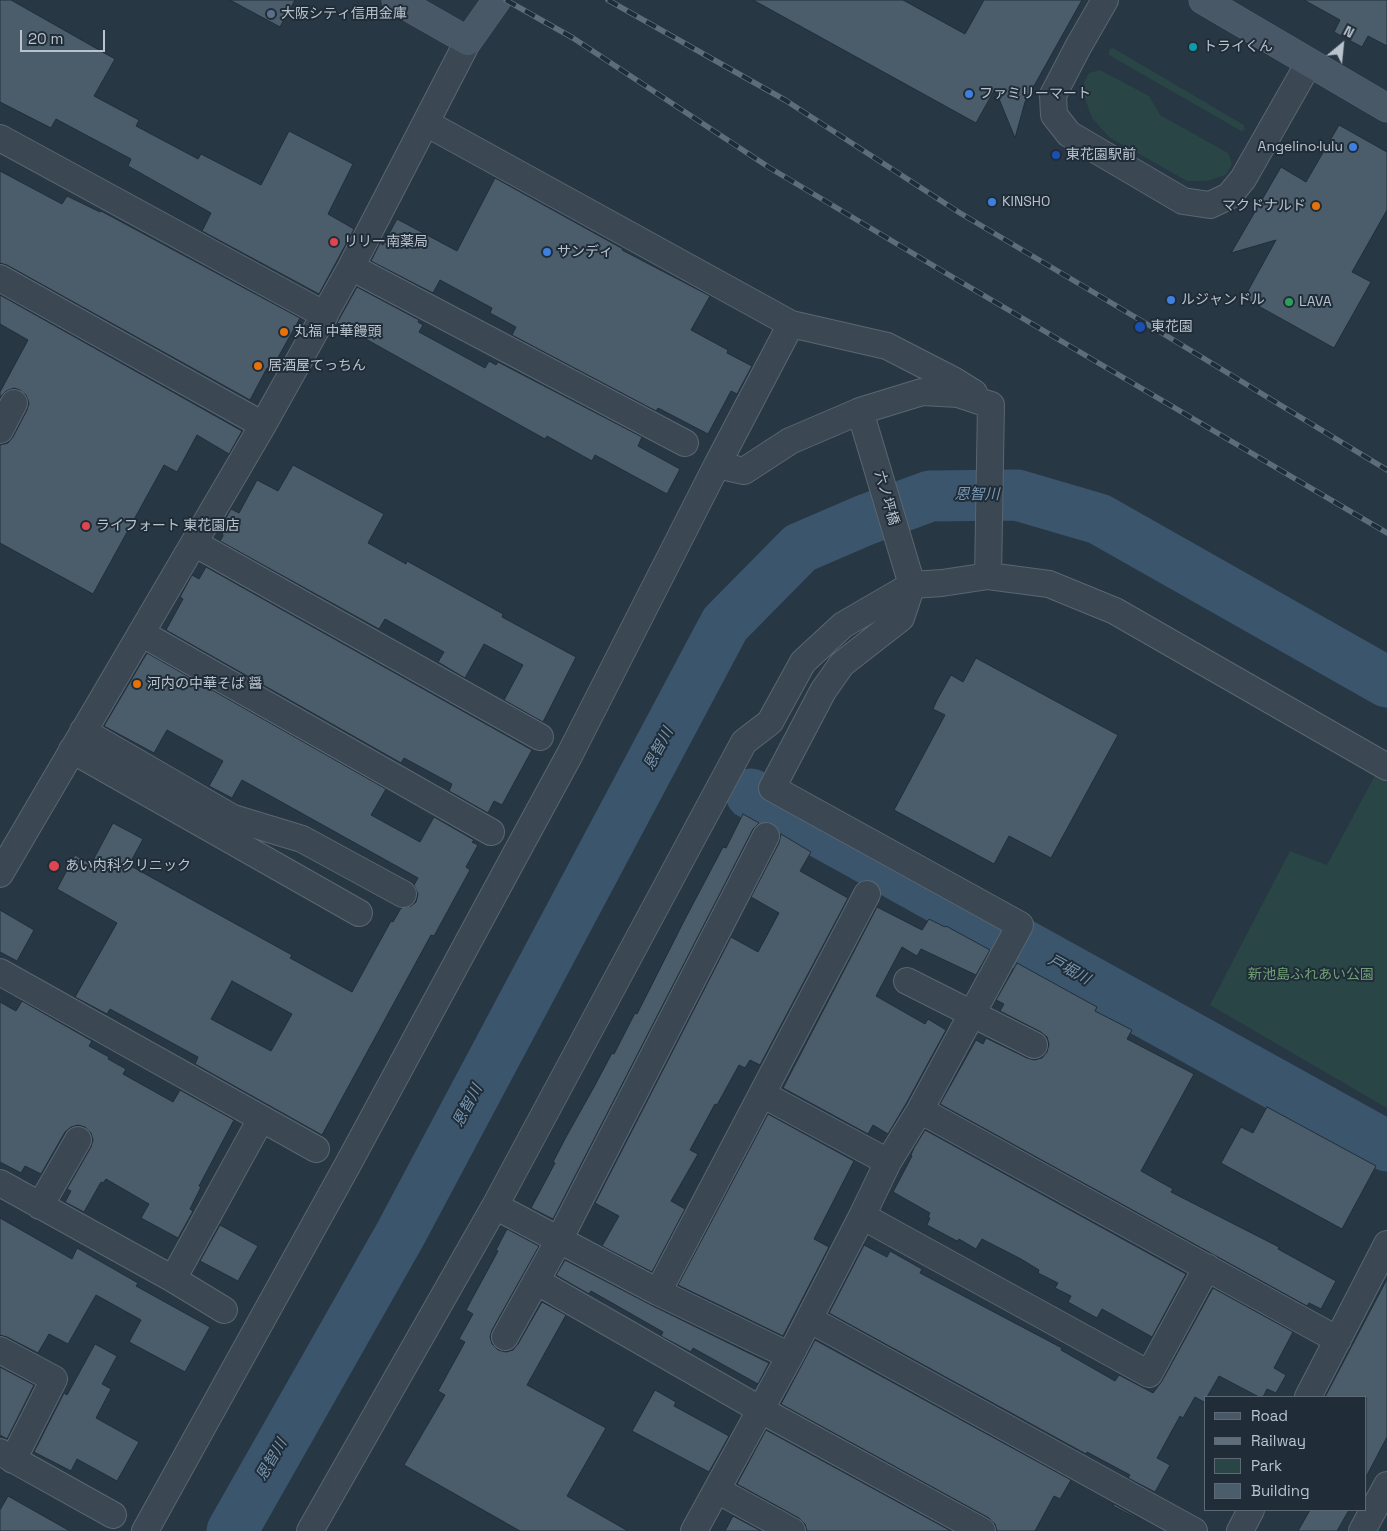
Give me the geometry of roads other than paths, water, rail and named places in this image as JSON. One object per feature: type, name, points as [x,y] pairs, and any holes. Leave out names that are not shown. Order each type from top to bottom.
[{"type":"street","points":[[396,0],[468,41]]},
{"type":"street","points":[[0,874],[263,425],[351,267],[468,41],[497,0]]},
{"type":"street","points":[[1105,0],[1059,81],[1053,95],[1054,116],[1068,134],[1183,201],[1210,205],[1229,196],[1243,179],[1309,63]]},
{"type":"street","points":[[1203,0],[1387,108]]},
{"type":"street","points":[[426,123],[791,324],[887,346],[953,380],[992,404]]},
{"type":"street","points":[[0,138],[325,315]]},
{"type":"street","points":[[351,267],[684,444]]},
{"type":"street","points":[[0,278],[263,425]]},
{"type":"street","points":[[145,1531],[366,1132],[525,838],[791,324]]},
{"type":"street","points":[[717,465],[744,471],[790,441],[860,411],[922,392],[958,394],[992,404]]},
{"type":"street","points":[[0,430],[14,403]]},
{"type":"street","points":[[988,576],[992,404]]},
{"type":"street","name":"六ノ坪橋","points":[[860,411],[912,585]]},
{"type":"street","points":[[194,543],[540,737]]},
{"type":"street","points":[[310,1531],[495,1206],[744,742],[770,722],[803,662],[843,625],[912,585],[942,583],[988,576],[1049,584],[1115,611],[1387,767]]},
{"type":"street","points":[[694,1531],[790,1356],[888,1162],[920,1110],[1020,925],[772,788],[823,691],[842,664],[901,618],[912,585]]},
{"type":"street","points":[[141,633],[491,832]]},
{"type":"street","points":[[77,740],[233,818],[302,839],[403,894]]},
{"type":"street","points":[[77,740],[359,914]]},
{"type":"street","points":[[505,1337],[559,1240],[766,836]]},
{"type":"street","points":[[658,1292],[867,894]]},
{"type":"street","points":[[0,972],[316,1149]]},
{"type":"street","points":[[907,981],[1034,1045]]},
{"type":"street","points":[[762,1094],[888,1162]]},
{"type":"street","points":[[920,1110],[1338,1340]]},
{"type":"street","points":[[173,1279],[261,1119]]},
{"type":"street","points":[[40,1206],[78,1140]]},
{"type":"street","points":[[0,1183],[173,1279],[224,1310]]},
{"type":"street","points":[[495,1206],[658,1292],[790,1356]]},
{"type":"street","points":[[862,1216],[1149,1374],[1207,1267]]},
{"type":"street","points":[[1309,1396],[1387,1244]]},
{"type":"street","points":[[536,1281],[761,1410],[982,1531]]},
{"type":"street","points":[[809,1319],[1194,1531]]},
{"type":"street","points":[[0,1350],[54,1379],[7,1456],[113,1515]]},
{"type":"street","points":[[1362,1531],[1387,1485]]},
{"type":"street","points":[[717,1490],[792,1531]]},
{"type":"street","points":[[1240,1531],[1250,1511]]},
{"type":"waterway","name":"恩智川","points":[[232,1531],[401,1233],[725,624],[800,548],[865,520],[930,496],[1017,495],[1099,519],[1387,682]]},
{"type":"waterway","name":"戸堀川","points":[[751,794],[1387,1146]]},
{"type":"railway","points":[[506,0],[573,38],[770,168],[1387,533]]},
{"type":"railway","points":[[608,0],[785,100],[960,213],[1387,470]]},
{"type":"place","name":"大阪シティ信用金庫","points":[[271,14]]},
{"type":"place","name":"トライくん","points":[[1193,47]]},
{"type":"place","name":"ファミリーマート","points":[[969,94]]},
{"type":"place","name":"Angelino·lulu","points":[[1353,147]]},
{"type":"place","name":"東花園駅前","points":[[1056,155]]},
{"type":"place","name":"KINSHO","points":[[992,202]]},
{"type":"place","name":"マクドナルド","points":[[1316,206]]},
{"type":"place","name":"リリー南薬局","points":[[334,242]]},
{"type":"place","name":"サンディ","points":[[547,252]]},
{"type":"place","name":"ルジャンドル","points":[[1171,300]]},
{"type":"place","name":"LAVA","points":[[1289,302]]},
{"type":"place","name":"東花園","points":[[1140,327]]},
{"type":"place","name":"丸福 中華饅頭","points":[[284,332]]},
{"type":"place","name":"居酒屋てっちん","points":[[258,366]]},
{"type":"place","name":"ライフォート 東花園店","points":[[86,526]]},
{"type":"place","name":"河内の中華そば 醤","points":[[137,684]]},
{"type":"place","name":"あい内科クリニック","points":[[54,866]]},
{"type":"park label","name":"新池島ふれあい公園","points":[[1311,975]]}]
